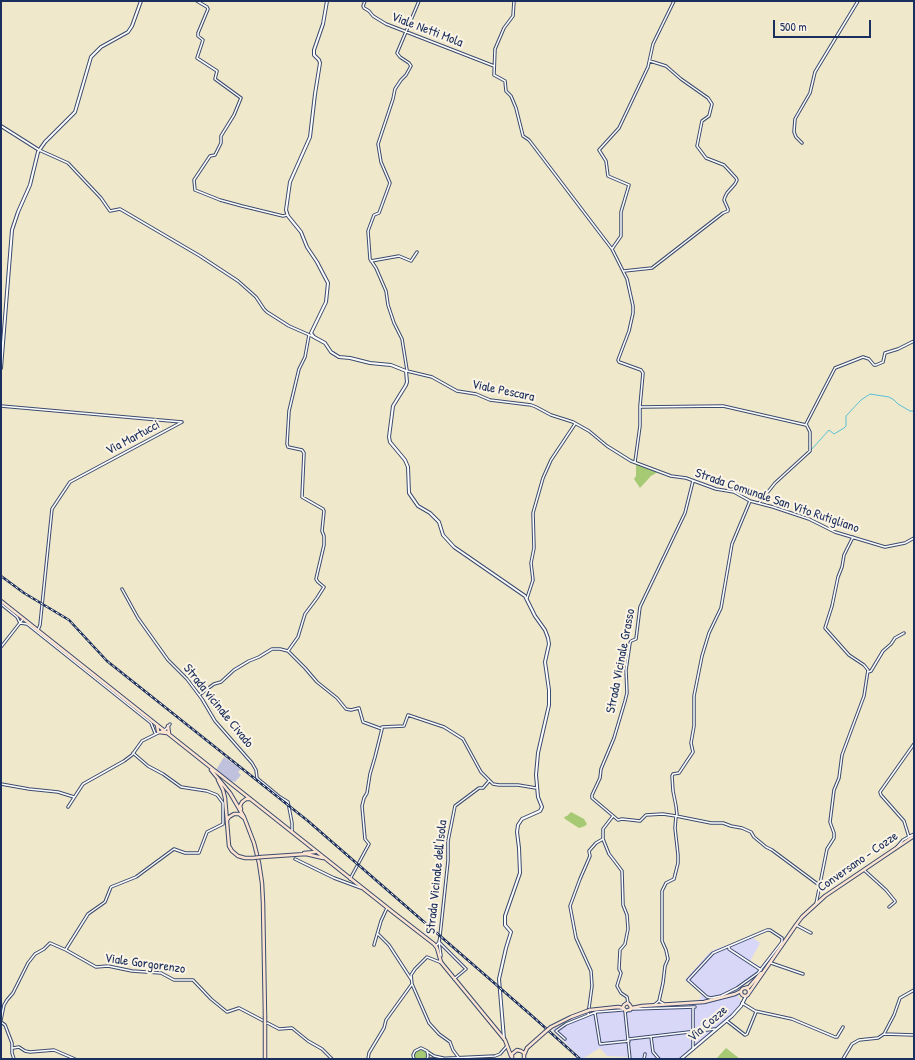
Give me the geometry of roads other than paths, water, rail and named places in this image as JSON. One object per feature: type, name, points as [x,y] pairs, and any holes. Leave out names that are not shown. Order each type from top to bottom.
[{"type":"main road","points":[[1,603],[38,630],[437,947],[441,962],[504,1040],[512,1057]]},
{"type":"main road","points":[[156,724],[157,732],[168,734]]},
{"type":"main road","points":[[156,724],[168,725],[168,734]]},
{"type":"main road","points":[[202,761],[230,793],[246,821],[254,843],[262,883],[265,1059]]},
{"type":"main road","points":[[213,772],[225,795],[225,824],[228,842],[232,851],[236,855],[243,858],[253,858],[316,852]]},
{"type":"main road","points":[[244,817],[241,804],[244,800],[251,800]]},
{"type":"main road","points":[[225,824],[229,817],[234,814],[241,816],[246,821]]},
{"type":"main road","name":"Conversano - Cozze","points":[[770,962],[796,925],[816,904],[831,891],[896,849],[914,835]]},
{"type":"main road","points":[[304,853],[307,844]]},
{"type":"main road","points":[[296,854],[310,854],[316,852]]},
{"type":"main road","points":[[310,854],[325,859]]},
{"type":"main road","points":[[741,994],[745,988],[749,987],[770,962]]},
{"type":"main road","points":[[524,1059],[524,1055],[528,1048],[545,1032],[551,1027],[571,1017],[589,1010],[626,1006],[653,1006],[704,1002],[749,993],[770,962]]},
{"type":"main road","points":[[745,988],[749,993]]},
{"type":"main road","points":[[626,1006],[631,1007],[630,1009]]},
{"type":"main road","points":[[626,1006],[630,1009]]},
{"type":"main road","points":[[630,1009],[642,1006]]},
{"type":"main road","points":[[507,1046],[515,1051],[528,1048]]},
{"type":"main road","points":[[519,1050],[524,1055]]},
{"type":"main road","points":[[512,1057],[515,1051]]},
{"type":"street","points":[[1,368],[12,230],[31,182],[39,150],[75,112],[92,57],[101,47],[126,34],[130,30],[141,1]]},
{"type":"street","points":[[199,1],[208,9],[198,33],[198,36],[203,40],[197,58],[217,71],[215,79],[241,98],[234,115],[221,136],[221,143],[215,155],[210,156],[194,180],[195,190],[220,200],[242,206],[284,216],[287,215]]},
{"type":"street","points":[[314,337],[311,331],[326,302],[328,283],[306,245],[299,229],[287,215],[286,201],[290,182],[310,136],[320,63],[314,55],[314,50],[323,24],[327,1]]},
{"type":"street","name":"Viale Netti Mola","points":[[366,1],[363,7],[373,16],[386,24],[494,66]]},
{"type":"street","points":[[419,1],[397,54],[411,66],[406,76],[395,89],[378,144],[381,162],[390,183],[379,213],[374,215],[369,228],[371,261],[376,268],[386,291],[388,306],[402,339],[406,358],[406,386],[393,406],[390,442],[402,456],[408,467],[409,493],[418,506],[430,513],[439,522],[443,535],[454,547],[527,598],[535,616],[547,633],[549,642],[545,662],[549,690],[549,705],[538,753],[536,788],[542,807],[541,810],[525,817],[518,824],[517,832],[520,873],[505,916],[505,925],[511,932],[499,979],[504,1040]]},
{"type":"street","points":[[514,1],[513,16],[504,28],[496,45],[494,75],[505,81],[506,91],[514,102],[523,136],[529,140],[612,249],[624,271],[628,284],[633,313],[629,331],[618,360],[619,362],[642,372],[640,426],[635,462]]},
{"type":"street","points":[[612,249],[621,236],[621,212],[629,185],[608,176],[606,161],[599,150],[619,128],[650,61],[653,44],[674,1]]},
{"type":"street","points":[[802,143],[796,137],[794,132],[795,119],[810,92],[815,72],[858,1]]},
{"type":"street","points":[[624,271],[652,268],[723,213],[728,211],[724,200],[727,193],[737,180],[724,165],[706,158],[697,146],[701,122],[708,116],[712,104],[708,98],[681,79],[666,66],[650,61]]},
{"type":"street","points":[[1,126],[39,150],[68,163],[101,198],[110,211],[120,209],[200,256],[238,281],[256,297],[267,312],[289,326],[322,340],[331,352],[338,357],[391,365],[406,371]]},
{"type":"street","points":[[371,261],[399,256],[411,261],[417,252]]},
{"type":"street","points":[[288,652],[297,638],[305,614],[324,586],[316,579],[324,545],[324,536],[322,531],[324,511],[302,496],[304,453],[302,450],[288,446],[287,444],[289,411],[299,369],[306,352],[309,335]]},
{"type":"street","points":[[806,425],[835,368],[863,357],[869,359],[876,366],[884,360],[885,353],[898,349],[914,341]]},
{"type":"street","name":"Viale Pescara","points":[[406,371],[436,379],[457,391],[476,394],[490,400],[531,405],[575,424],[595,435],[608,446],[635,462]]},
{"type":"street","name":"Via Martucci","points":[[1,406],[182,422],[70,482],[52,509],[40,625],[38,630]]},
{"type":"street","points":[[640,407],[723,406],[806,425],[810,432],[810,451],[775,483],[759,503]]},
{"type":"street","points":[[527,598],[534,580],[531,563],[534,548],[533,513],[543,478],[551,460],[575,424]]},
{"type":"street","name":"Strada Comunale San Vito Rutigliano","points":[[635,462],[671,476],[686,478],[716,489],[734,492],[750,501],[806,518],[835,532],[885,547],[905,543],[914,538]]},
{"type":"street","name":"Strada Vicinale Grasso","points":[[613,816],[592,798],[592,796],[614,738],[625,701],[626,670],[631,642],[636,639],[640,607],[686,510],[693,481]]},
{"type":"street","points":[[653,1006],[659,1001],[665,966],[668,959],[662,941],[662,890],[666,883],[674,879],[678,863],[675,828],[677,808],[674,799],[672,776],[673,774],[680,773],[693,752],[691,743],[694,726],[694,696],[702,656],[712,626],[721,608],[732,544],[750,501]]},
{"type":"street","points":[[816,904],[827,849],[833,840],[834,835],[830,822],[834,790],[839,778],[842,755],[864,696],[868,672],[864,665],[849,655],[825,628],[832,606],[844,555],[854,537]]},
{"type":"street","name":"Strada vicinale Civado","points":[[122,589],[138,618],[162,652],[172,665],[187,679],[199,695],[211,717],[252,763],[257,772],[258,778],[288,802],[292,832]]},
{"type":"street","points":[[1,603],[17,617],[20,623]]},
{"type":"street","points":[[1,647],[23,619]]},
{"type":"street","points":[[20,623],[26,624],[151,723],[157,732]]},
{"type":"street","points":[[868,672],[871,671],[885,649],[895,638],[904,633]]},
{"type":"street","points":[[199,695],[214,684],[221,682],[236,669],[272,649],[280,649],[288,652],[317,682],[337,698],[346,709],[349,710],[359,708],[364,722],[381,728],[404,726],[408,715],[448,728],[463,739],[481,772],[490,781],[499,785],[518,785],[536,788]]},
{"type":"street","points":[[68,806],[85,783],[124,761],[133,753],[142,741],[168,725]]},
{"type":"street","points":[[350,879],[369,844],[365,839],[362,806],[364,798],[367,794],[370,774],[381,728]]},
{"type":"street","points":[[909,836],[904,821],[880,792],[914,744]]},
{"type":"street","points":[[66,950],[88,914],[105,902],[111,887],[134,878],[174,849],[185,853],[199,853],[206,832],[225,824],[223,802],[217,795],[207,791],[181,788],[163,774],[148,766],[133,753]]},
{"type":"street","name":"Strada Vicinale dell'Isola","points":[[437,947],[439,942],[448,867],[448,841],[453,810],[457,804],[479,788],[483,788],[490,781]]},
{"type":"street","points":[[1,784],[58,792],[74,797]]},
{"type":"street","points":[[630,1059],[626,1016],[627,997],[620,994],[617,986],[621,974],[619,969],[620,950],[625,944],[628,928],[627,915],[623,905],[622,871],[608,854],[603,839],[603,829],[613,816],[618,820],[640,821],[647,815],[663,814],[712,823],[723,822],[731,826],[742,828],[751,832],[754,837],[766,847],[819,885]]},
{"type":"street","points":[[896,849],[900,842],[909,836],[914,835]]},
{"type":"street","points":[[588,1015],[592,986],[591,971],[576,938],[570,906],[590,856],[589,851],[596,843],[603,839]]},
{"type":"street","points":[[295,859],[334,878],[362,888]]},
{"type":"street","points":[[864,870],[895,900],[895,902],[889,907]]},
{"type":"street","points":[[374,945],[381,921],[387,908]]},
{"type":"street","points":[[796,925],[811,932]]},
{"type":"street","points":[[767,930],[770,930],[782,938],[782,942],[761,970],[746,983],[721,996],[711,998],[707,997],[688,980],[710,955],[728,947],[767,930]]},
{"type":"street","points":[[378,934],[389,945],[411,979],[429,1023],[439,1034],[450,1042],[453,1050],[459,1058]]},
{"type":"street","points":[[411,979],[411,975],[415,969],[426,958],[429,957],[441,962],[439,942]]},
{"type":"street","points":[[439,942],[466,969],[454,979]]},
{"type":"street","name":"Viale Gorgorenzo","points":[[14,1059],[12,1053],[13,1048],[5,1025],[1,1021],[4,1005],[14,993],[28,963],[35,954],[44,949],[50,943],[96,967],[108,966],[132,971],[162,973],[174,980],[193,980],[211,1000],[227,1012],[239,1008],[279,1029],[293,1028],[322,1049],[332,1059]]},
{"type":"street","points":[[728,947],[761,970]]},
{"type":"street","points":[[770,962],[803,974]]},
{"type":"street","points":[[746,983],[749,985],[759,975]]},
{"type":"street","points":[[368,1059],[369,1052],[384,1028],[387,1019],[412,984]]},
{"type":"street","points":[[738,988],[743,1002],[756,1012],[792,1019],[836,1037],[843,1027]]},
{"type":"street","points":[[843,1059],[852,1044],[859,1040],[878,1038],[884,1034],[894,1015],[900,998],[914,990]]},
{"type":"street","points":[[659,1001],[668,1005]]},
{"type":"street","name":"Via Cozze","points":[[682,1059],[728,1020],[738,1010],[743,1002]]},
{"type":"street","points":[[565,1039],[556,1031],[566,1024],[595,1013],[622,1010],[626,1006]]},
{"type":"street","points":[[626,1016],[630,1009],[694,1007],[693,1049]]},
{"type":"street","points":[[728,1020],[747,1034],[756,1012]]},
{"type":"street","points":[[595,1013],[600,1044],[651,1036],[717,1029]]},
{"type":"street","points":[[884,1034],[914,1035]]},
{"type":"street","points":[[651,1036],[653,1052],[659,1059]]},
{"type":"street","points":[[427,1051],[428,1059],[466,1059],[495,1056],[500,1054],[507,1046]]},
{"type":"street","points":[[13,1048],[18,1047],[30,1052],[54,1050],[75,1059]]},
{"type":"street","points":[[414,1059],[413,1053],[417,1049],[423,1048],[434,1056],[446,1059]]},
{"type":"street","points":[[644,1059],[645,1054]]},
{"type":"waterway","points":[[811,450],[829,430],[834,434],[844,428],[846,426],[846,416],[861,400],[870,394],[889,397],[910,411],[914,411]]},
{"type":"railway","points":[[1,576],[24,593],[69,620],[107,661],[308,821],[580,1059]]}]
